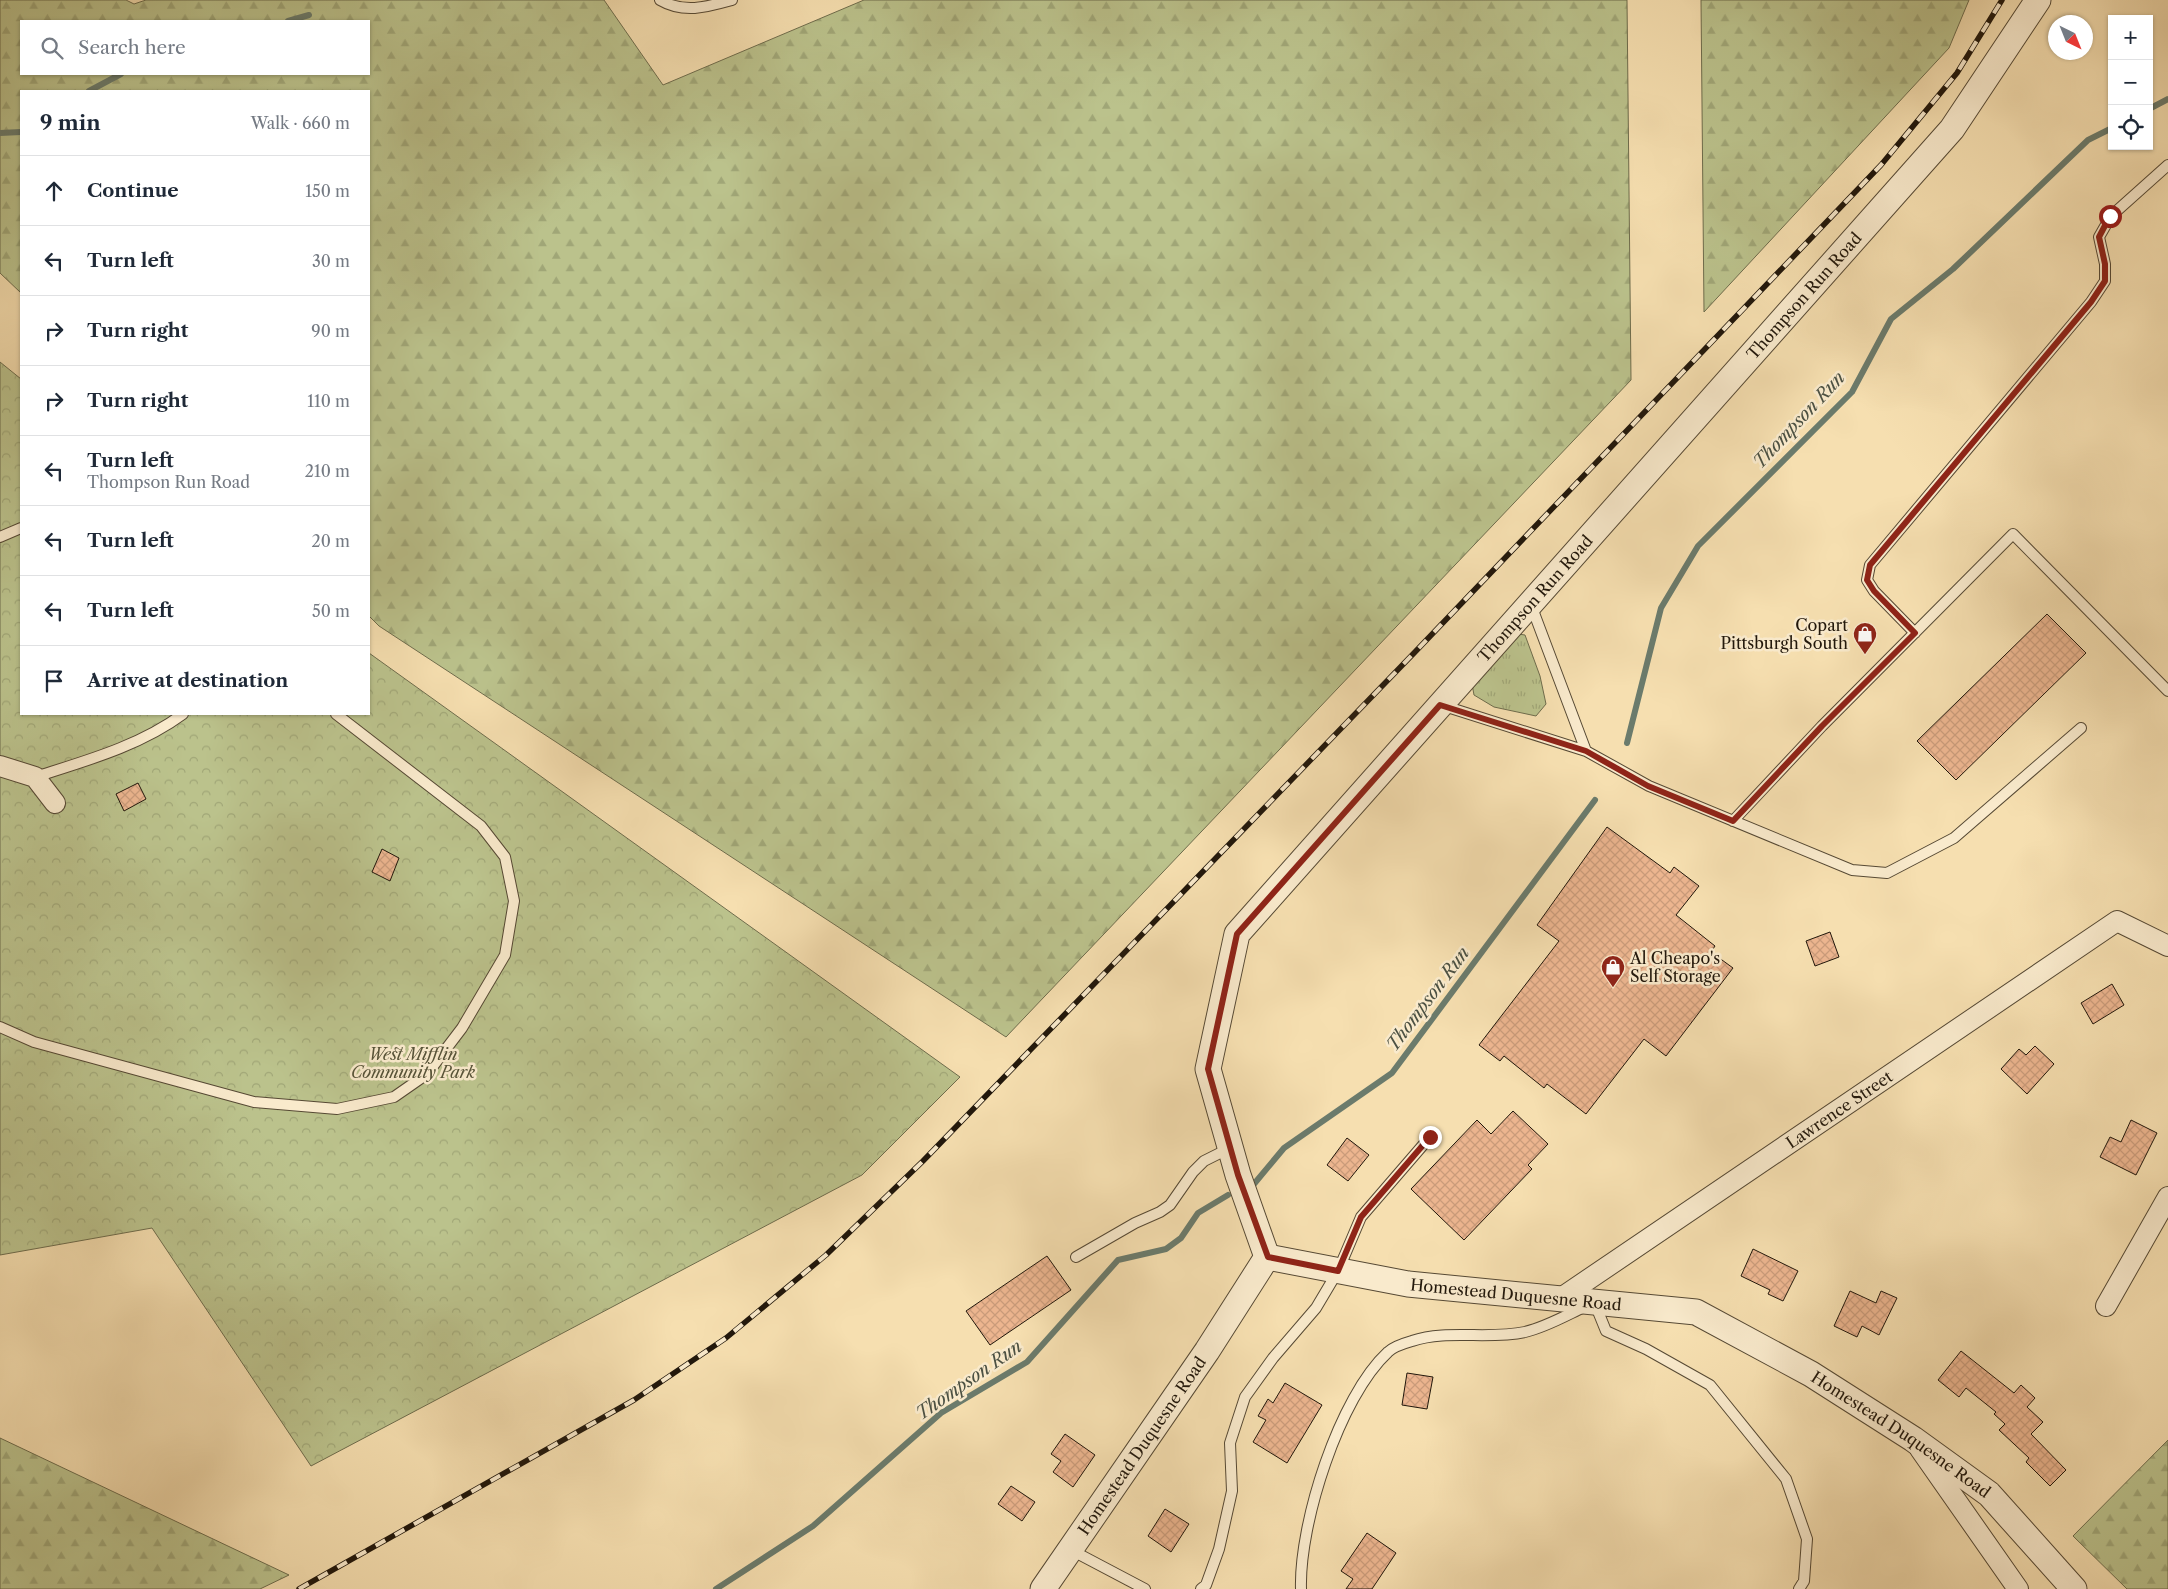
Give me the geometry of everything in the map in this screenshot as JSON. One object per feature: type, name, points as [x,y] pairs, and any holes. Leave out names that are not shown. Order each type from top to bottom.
[{"type":"street","name":"Thompson Run Road","points":[[1268,1257],[1230,1148],[1208,1069],[1237,934],[1952,129],[2038,0]]},
{"type":"street","points":[[0,766],[35,776],[55,803]]},
{"type":"street","name":"Lawrence Street","points":[[1561,1298],[2117,921],[2168,946]]},
{"type":"street","points":[[2106,1306],[2168,1197]]},
{"type":"street","name":"Homestead Duquesne Road","points":[[1043,1589],[1207,1351],[1268,1257],[1408,1284],[1696,1312],[1812,1374],[1913,1439],[1989,1494],[2074,1589]]},
{"type":"street","points":[[1913,1439],[2018,1589]]},
{"type":"lane","points":[[660,0],[681,8],[701,9],[732,0]]},
{"type":"lane","points":[[1915,633],[1874,591],[1867,580],[1870,565],[2091,302],[2105,281],[2105,264],[2099,237],[2110,216],[2168,164]]},
{"type":"lane","points":[[0,537],[20,528]]},
{"type":"lane","points":[[1733,821],[1822,726],[2013,534],[2168,690]]},
{"type":"lane","points":[[1530,604],[1586,751]]},
{"type":"lane","points":[[1440,705],[1586,751],[1648,786],[1852,870],[1887,873],[1954,838],[2081,728]]},
{"type":"lane","points":[[35,776],[100,755],[164,728],[182,715]]},
{"type":"lane","points":[[0,1027],[34,1042],[254,1102],[337,1109],[394,1097],[427,1074],[462,1028],[505,956],[514,901],[505,857],[481,826],[337,715]]},
{"type":"lane","points":[[1201,1589],[1206,1585],[1219,1549],[1232,1492],[1230,1443],[1245,1397],[1272,1358],[1316,1308],[1338,1271],[1361,1217],[1430,1137]]},
{"type":"lane","points":[[1076,1257],[1170,1205],[1193,1172],[1204,1161],[1230,1148]]},
{"type":"lane","points":[[1302,1589],[1301,1566],[1316,1493],[1341,1423],[1369,1374],[1389,1351],[1412,1340],[1524,1332],[1552,1323],[1594,1301],[1606,1331],[1646,1349],[1710,1386],[1786,1479],[1806,1540],[1804,1581],[1799,1589]]},
{"type":"lane","points":[[1070,1550],[1145,1589]]},
{"type":"green space","points":[[0,0],[126,0],[134,4],[146,0],[604,0],[663,85],[864,0],[1627,0],[1631,380],[1006,1037],[379,626],[370,617],[370,90],[20,90],[20,292],[0,273]]},
{"type":"green space","points":[[1701,0],[1969,0],[1949,48],[1704,312]]},
{"type":"green space","name":"West Mifflin Community Park","points":[[0,362],[20,378],[20,715],[370,715],[370,654],[960,1077],[862,1175],[311,1466],[152,1228],[0,1255]]},
{"type":"green space","points":[[1511,633],[1525,635],[1540,676],[1546,704],[1536,716],[1494,707],[1474,695],[1472,684]]},
{"type":"green space","points":[[0,1438],[289,1575],[260,1589],[0,1589]]},
{"type":"green space","points":[[2168,1440],[2168,1589],[2127,1589],[2073,1536]]},
{"type":"building","points":[[2047,614],[2086,653],[1956,780],[1917,741]]},
{"type":"building","points":[[138,783],[146,799],[124,811],[116,794]]},
{"type":"building","points":[[1607,827],[1670,873],[1674,867],[1699,886],[1676,915],[1715,946],[1711,952],[1733,968],[1666,1056],[1644,1039],[1586,1114],[1547,1084],[1544,1088],[1504,1056],[1500,1061],[1479,1045],[1559,941],[1537,925]]},
{"type":"building","points":[[382,849],[399,858],[390,881],[372,872]]},
{"type":"building","points":[[1830,932],[1839,957],[1815,966],[1806,941]]},
{"type":"building","points":[[2112,984],[2124,1005],[2093,1024],[2081,1003]]},
{"type":"building","points":[[2035,1046],[2054,1064],[2027,1094],[2001,1069],[2019,1049],[2026,1055]]},
{"type":"building","points":[[1513,1111],[1548,1144],[1528,1165],[1532,1169],[1464,1240],[1411,1189],[1477,1120],[1491,1134]]},
{"type":"building","points":[[2131,1120],[2157,1133],[2136,1175],[2100,1157],[2110,1137],[2121,1142]]},
{"type":"building","points":[[1347,1138],[1369,1155],[1348,1181],[1327,1165]]},
{"type":"building","points":[[1753,1249],[1798,1271],[1783,1301],[1768,1294],[1770,1290],[1741,1276]]},
{"type":"building","points":[[1047,1256],[1071,1290],[990,1345],[966,1311]]},
{"type":"building","points":[[1850,1291],[1876,1303],[1881,1291],[1897,1298],[1879,1335],[1862,1326],[1857,1337],[1834,1326]]},
{"type":"building","points":[[1961,1351],[2014,1393],[2021,1385],[2035,1398],[2027,1407],[2043,1422],[2031,1434],[2066,1470],[2050,1486],[2026,1462],[2029,1458],[1999,1430],[2005,1424],[1994,1414],[1996,1412],[1966,1388],[1959,1397],[1938,1380]]},
{"type":"building","points":[[1407,1373],[1433,1377],[1427,1409],[1402,1405]]},
{"type":"building","points":[[1285,1383],[1322,1405],[1287,1463],[1253,1442],[1266,1420],[1258,1416],[1268,1399],[1273,1403]]},
{"type":"building","points":[[1065,1434],[1095,1455],[1073,1487],[1053,1472],[1061,1461],[1051,1454]]},
{"type":"building","points":[[1011,1486],[1035,1502],[1022,1521],[998,1504]]},
{"type":"building","points":[[1165,1509],[1189,1524],[1171,1552],[1148,1536]]},
{"type":"building","points":[[1367,1533],[1396,1553],[1372,1589],[1346,1589],[1353,1579],[1341,1571]]},
{"type":"waterway","points":[[292,20],[309,15]]},
{"type":"waterway","points":[[91,90],[119,75]]},
{"type":"waterway","name":"Thompson Run","points":[[2153,107],[2168,99]]},
{"type":"waterway","name":"Thompson Run","points":[[1627,743],[1661,608],[1698,546],[1852,392],[1891,319],[1953,269],[2088,140],[2108,130]]},
{"type":"waterway","points":[[0,133],[20,132]]},
{"type":"waterway","name":"Thompson Run","points":[[1254,1184],[1284,1148],[1392,1073],[1595,800]]},
{"type":"waterway","name":"Thompson Run","points":[[716,1589],[813,1526],[941,1413],[1027,1362],[1118,1260],[1166,1249],[1181,1238],[1198,1213],[1228,1195]]},
{"type":"railway","points":[[299,1589],[634,1400],[726,1338],[826,1255],[923,1161],[1415,652],[1881,165],[1957,73],[2002,0]]},
{"type":"place","name":"Copart Pittsburgh South","points":[[1865,655]]},
{"type":"place","name":"Al Cheapo's Self Storage","points":[[1613,988]]},
{"type":"route","points":[[1430,1137],[1361,1217],[1338,1271],[1268,1257],[1238,1175],[1208,1069],[1237,934],[1440,705],[1586,751],[1648,786],[1733,821],[1822,726],[1915,633],[1874,591],[1867,580],[1870,565],[2091,302],[2105,281],[2105,264],[2099,237],[2110,216]]}]
